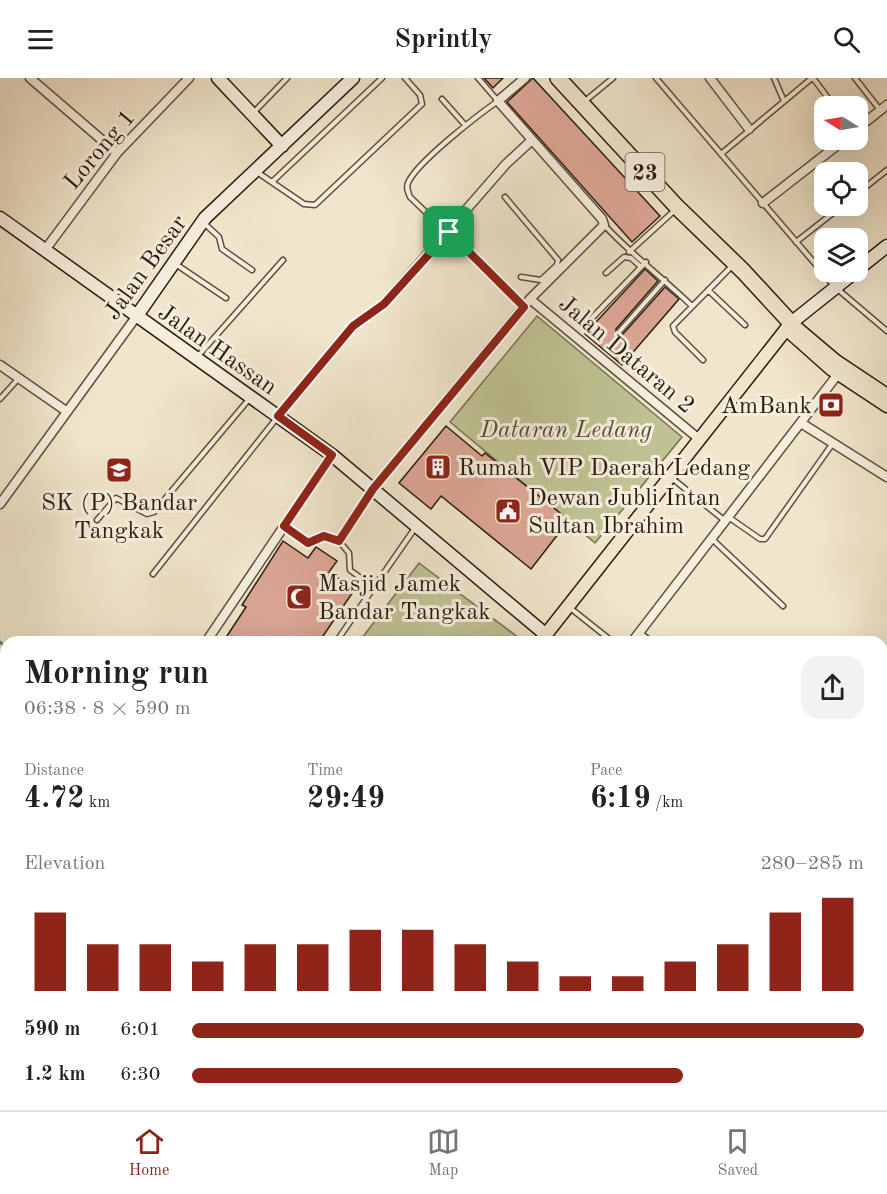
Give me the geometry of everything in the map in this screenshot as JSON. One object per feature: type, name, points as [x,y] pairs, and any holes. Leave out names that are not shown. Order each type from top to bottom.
[{"type":"highway","name":"23","points":[[558,78],[677,207],[734,264],[788,326]]},
{"type":"main road","name":"23","points":[[788,326],[838,374],[887,406]]},
{"type":"main road","name":"23","points":[[788,326],[836,362],[887,395]]},
{"type":"main road","points":[[544,636],[788,326]]},
{"type":"street","points":[[30,78],[117,153]]},
{"type":"street","name":"Lorong 1","points":[[45,250],[117,153],[189,78]]},
{"type":"street","points":[[218,78],[282,146]]},
{"type":"street","name":"Jalan Besar","points":[[0,504],[203,222],[353,78]]},
{"type":"street","points":[[373,489],[530,299],[604,225],[602,219],[498,101],[525,78]]},
{"type":"street","points":[[710,78],[749,129]]},
{"type":"street","points":[[868,120],[884,108]]},
{"type":"street","points":[[278,416],[353,326],[384,304],[506,164],[532,140]]},
{"type":"street","points":[[763,203],[831,150]]},
{"type":"street","name":"Jalan Hassan","points":[[0,218],[135,317],[332,455],[417,525],[541,636]]},
{"type":"street","points":[[868,261],[887,246]]},
{"type":"street","points":[[788,326],[841,282]]},
{"type":"street","name":"Jalan Dataran 2","points":[[530,299],[699,439]]},
{"type":"street","points":[[0,365],[66,411]]},
{"type":"street","points":[[641,636],[638,634],[725,518],[838,374]]},
{"type":"street","points":[[801,423],[887,477]]},
{"type":"street","points":[[210,636],[332,455]]},
{"type":"lane","points":[[252,114],[287,78]]},
{"type":"lane","points":[[272,182],[382,78]]},
{"type":"lane","points":[[255,171],[304,204],[315,205],[422,104],[420,95],[405,78]]},
{"type":"lane","points":[[478,78],[498,101],[465,124],[408,182],[407,190],[410,197],[449,232],[524,307]]},
{"type":"lane","points":[[582,103],[613,78]]},
{"type":"lane","points":[[656,78],[835,287],[887,331]]},
{"type":"lane","points":[[774,78],[784,101]]},
{"type":"lane","points":[[721,154],[813,78],[826,96]]},
{"type":"lane","points":[[855,78],[884,108]]},
{"type":"lane","points":[[442,99],[465,124]]},
{"type":"lane","points":[[868,185],[887,170]]},
{"type":"lane","points":[[505,197],[558,260],[557,265],[541,280],[521,277]]},
{"type":"lane","points":[[628,252],[677,207]]},
{"type":"lane","points":[[796,242],[829,216]]},
{"type":"lane","points":[[203,222],[219,237],[222,249],[252,270]]},
{"type":"lane","points":[[604,225],[628,252],[646,262],[692,306]]},
{"type":"lane","points":[[606,273],[624,257],[631,258],[641,267]]},
{"type":"lane","points":[[196,359],[283,260]]},
{"type":"lane","points":[[173,262],[226,298]]},
{"type":"lane","points":[[592,318],[646,262]]},
{"type":"lane","points":[[703,360],[673,330],[675,324],[734,264]]},
{"type":"lane","points":[[619,332],[665,280]]},
{"type":"lane","points":[[708,290],[745,325]]},
{"type":"lane","points":[[881,327],[887,323]]},
{"type":"lane","points":[[0,399],[19,378]]},
{"type":"lane","points":[[97,520],[116,498],[147,514],[154,512],[250,397]]},
{"type":"lane","points":[[153,574],[278,416]]},
{"type":"lane","points":[[669,477],[725,518],[760,539],[765,539],[833,443]]},
{"type":"lane","points":[[339,541],[373,489]]},
{"type":"lane","points":[[340,636],[417,525]]},
{"type":"lane","points":[[284,526],[308,543],[324,536],[339,541],[349,553],[350,570],[374,588]]},
{"type":"lane","points":[[710,538],[783,606]]},
{"type":"lane","points":[[567,606],[605,636]]},
{"type":"green space","name":"Dataran Ledang","points":[[537,316],[682,437],[595,543],[450,422]]},
{"type":"green space","points":[[419,563],[516,636],[364,636]]},
{"type":"building","points":[[484,78],[503,78],[493,88]]},
{"type":"building","points":[[533,78],[660,216],[632,242],[507,102]]},
{"type":"building","points":[[645,269],[658,281],[616,329],[616,335],[622,335],[665,287],[679,299],[622,365],[585,334]]},
{"type":"building","name":"Dewan Jubli Intan Sultan Ibrahim","points":[[446,426],[482,456],[485,453],[569,520],[531,569],[441,496],[431,509],[399,483]]},
{"type":"building","name":"Masjid Jamek Bandar Tangkak","points":[[283,541],[308,558],[316,547],[337,561],[329,572],[355,589],[323,636],[227,636],[246,607],[242,605]]},
{"type":"place","name":"AmBank","points":[[831,405]]},
{"type":"place","name":"Rumah VIP Daerah Ledang","points":[[438,467]]},
{"type":"place","name":"SK (P) Bandar Tangkak","points":[[119,470]]},
{"type":"place","name":"Dewan Jubli Intan Sultan Ibrahim","points":[[508,511]]},
{"type":"place","name":"Masjid Jamek Bandar Tangkak","points":[[299,597]]},
{"type":"route","points":[[449,232],[524,307],[373,489],[339,541],[324,536],[308,543],[284,526],[332,455],[278,416],[353,326],[384,304],[449,232]]}]
